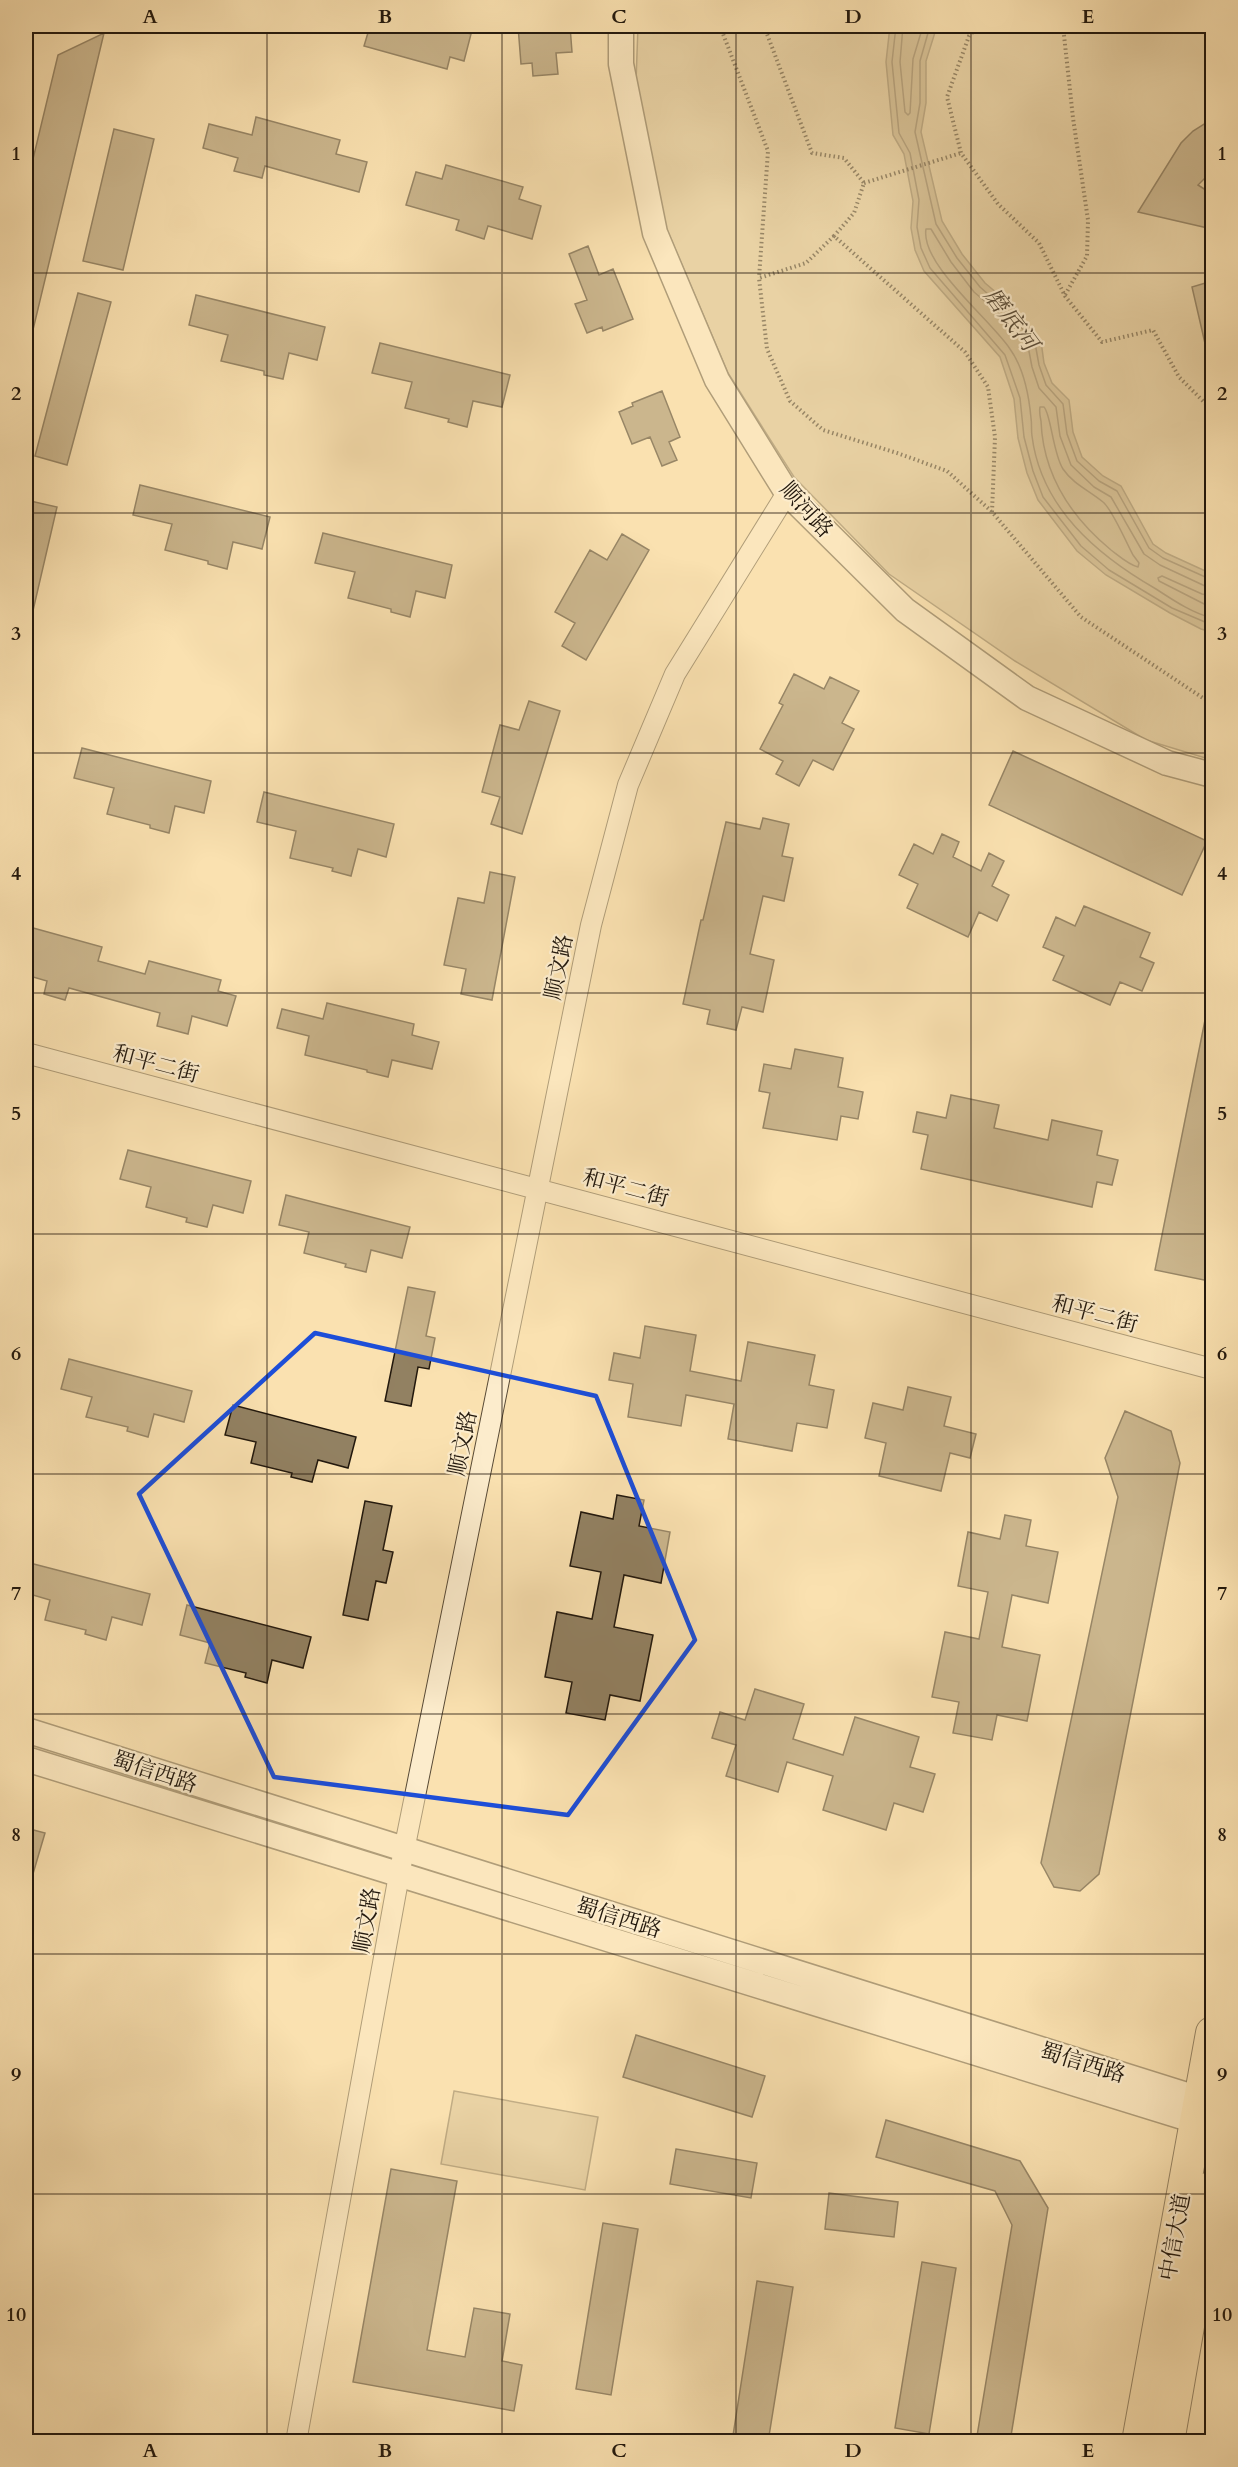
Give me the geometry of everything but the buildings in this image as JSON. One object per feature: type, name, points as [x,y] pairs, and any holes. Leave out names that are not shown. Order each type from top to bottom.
[{"type":"main road","name":"中信大道","points":[[1138,2442],[1205,2112],[1212,2033]]},
{"type":"main road","name":"中信大道","points":[[1168,2442],[1212,2187]]},
{"type":"street","name":"顺河路","points":[[621,26],[621,64],[655,233],[717,380],[787,493],[905,610],[1027,698],[1167,763],[1212,775]]},
{"type":"street","name":"顺文路","points":[[296,2442],[399,1875],[591,925],[628,785],[675,674],[787,493]]},
{"type":"street","name":"和平二街","points":[[26,1053],[1212,1369]]},
{"type":"street","name":"蜀信西路","points":[[26,1730],[1205,2112]]},
{"type":"street","name":"蜀信西路","points":[[26,1759],[399,1875],[1205,2112]]},
{"type":"path","points":[[720,26],[768,151],[759,278],[767,349],[790,401],[823,430],[946,471],[992,512],[1081,617],[1212,704]]},
{"type":"path","points":[[764,26],[812,153],[844,158],[864,183]]},
{"type":"path","points":[[979,26],[969,36],[947,97],[961,153],[998,204],[1039,243],[1065,296],[1102,342],[1153,330],[1179,377],[1212,410]]},
{"type":"path","points":[[1063,26],[1073,118],[1088,220],[1087,256],[1065,296]]},
{"type":"path","points":[[864,183],[961,153]]},
{"type":"path","points":[[759,278],[807,263],[854,213],[864,183]]},
{"type":"path","points":[[834,236],[965,352],[987,387],[996,437],[992,512]]},
{"type":"highlighted area","points":[[315,1333],[596,1396],[695,1640],[568,1815],[274,1777],[139,1494]]},
{"type":"shaded area","points":[[638,26],[1212,26],[1212,760],[1146,740],[1015,661],[889,574],[794,477],[728,373],[665,225],[636,82]]},
{"type":"shaded area","points":[[454,2091],[598,2117],[585,2190],[441,2164]]},
{"type":"water","name":"磨底河","points":[[890,26],[937,26],[926,61],[926,103],[921,132],[942,221],[962,254],[985,283],[1011,305],[1041,341],[1044,363],[1052,383],[1069,400],[1073,432],[1082,457],[1103,476],[1121,486],[1153,544],[1166,553],[1212,574],[1212,632],[1201,629],[1170,613],[1106,575],[1077,551],[1038,500],[1027,473],[1018,438],[1014,399],[1000,357],[924,271],[915,250],[911,228],[913,201],[904,154],[893,135],[886,62]]}]
